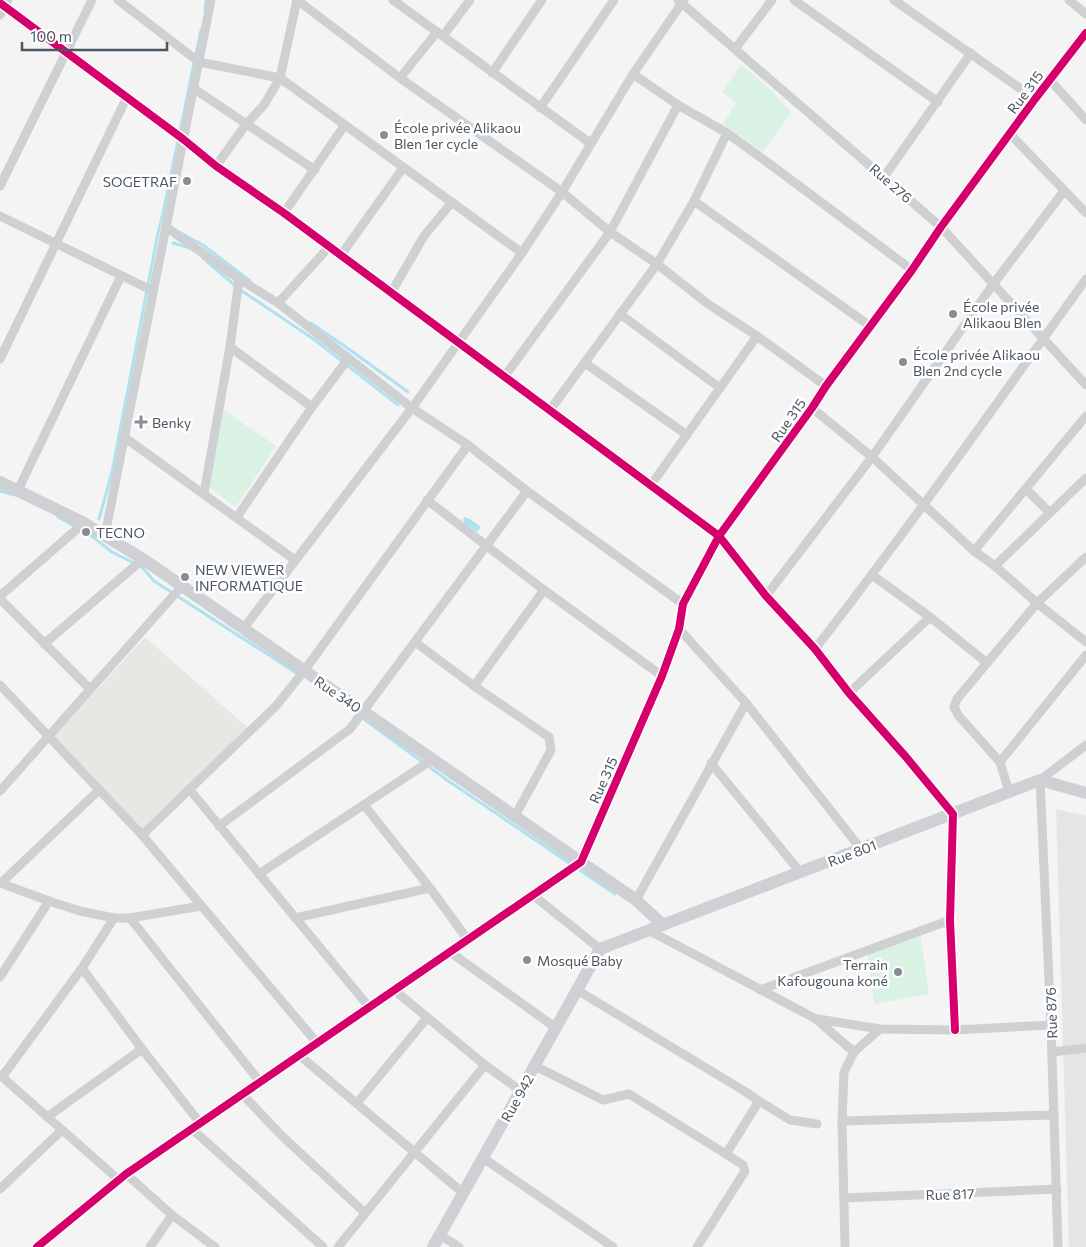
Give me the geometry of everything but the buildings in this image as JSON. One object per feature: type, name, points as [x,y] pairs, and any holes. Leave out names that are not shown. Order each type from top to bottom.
[{"type":"street","points":[[0,186],[92,0]]},
{"type":"street","points":[[118,0],[127,3],[199,62],[280,78],[522,253]]},
{"type":"street","points":[[105,535],[211,0]]},
{"type":"street","points":[[216,166],[247,123],[264,105],[280,78],[297,0],[400,78],[562,192],[610,232],[657,264],[708,304],[757,336],[826,386]]},
{"type":"street","points":[[400,78],[470,0]]},
{"type":"street","points":[[492,73],[542,0]]},
{"type":"street","points":[[540,108],[614,0]]},
{"type":"street","points":[[735,49],[772,0]]},
{"type":"street","points":[[794,0],[938,102]]},
{"type":"street","points":[[894,0],[1035,98]]},
{"type":"street","points":[[1069,0],[1086,14]]},
{"type":"street","points":[[396,1],[590,143]]},
{"type":"street","points":[[243,629],[412,408],[522,253],[562,192],[632,74],[681,1]]},
{"type":"street","name":"Rue 276","points":[[681,1],[941,227],[1085,383]]},
{"type":"street","points":[[0,15],[4,3],[216,166],[284,213],[719,536],[766,596],[815,649],[849,693],[906,757],[953,814],[950,920],[955,1030]]},
{"type":"street","name":"Rue 315","points":[[581,862],[662,676],[679,629],[684,604],[719,536],[1035,98],[1086,33]]},
{"type":"street","points":[[884,177],[971,53]]},
{"type":"street","points":[[632,74],[678,105],[727,133],[912,270]]},
{"type":"street","points":[[1050,80],[1086,120]]},
{"type":"street","points":[[194,88],[314,170]]},
{"type":"street","points":[[0,359],[128,98]]},
{"type":"street","points":[[504,376],[610,232],[678,105]]},
{"type":"street","points":[[284,213],[344,126]]},
{"type":"street","points":[[550,410],[657,264],[694,201],[727,133]]},
{"type":"street","points":[[1010,134],[1086,213]]},
{"type":"street","points":[[340,255],[404,168]]},
{"type":"street","points":[[766,596],[872,457],[994,284],[1064,190]]},
{"type":"street","points":[[694,201],[870,326]]},
{"type":"street","points":[[391,292],[424,236],[452,202]]},
{"type":"street","points":[[0,216],[154,291]]},
{"type":"street","points":[[166,228],[239,279],[278,303],[412,408],[468,445],[527,491],[684,604]]},
{"type":"street","points":[[278,303],[329,247]]},
{"type":"street","points":[[18,490],[122,276]]},
{"type":"street","points":[[204,493],[230,347],[239,279]]},
{"type":"street","points":[[815,649],[925,505],[1086,279]]},
{"type":"street","points":[[620,314],[720,388]]},
{"type":"street","points":[[651,485],[757,336]]},
{"type":"street","points":[[230,347],[312,407]]},
{"type":"street","points":[[237,518],[312,407],[348,359]]},
{"type":"street","points":[[584,362],[687,435]]},
{"type":"street","points":[[812,408],[872,457],[974,551],[1086,641]]},
{"type":"street","points":[[974,551],[1086,416]]},
{"type":"street","points":[[124,437],[296,560]]},
{"type":"street","points":[[142,835],[276,706],[304,671],[468,445]]},
{"type":"street","points":[[995,566],[1086,478]]},
{"type":"street","name":"Rue 340","points":[[1,483],[84,522],[143,559],[304,671],[364,710],[636,900],[663,925]]},
{"type":"street","points":[[1026,489],[1050,513]]},
{"type":"street","points":[[219,826],[350,729],[527,491]]},
{"type":"street","points":[[427,500],[544,590],[662,676]]},
{"type":"street","points":[[84,522],[0,598],[90,689]]},
{"type":"street","points":[[1009,792],[1000,762],[958,715],[954,707],[956,698],[988,663],[1037,603],[1086,557]]},
{"type":"street","points":[[44,644],[143,559]]},
{"type":"street","points":[[872,576],[930,617],[988,663]]},
{"type":"street","points":[[0,791],[182,586]]},
{"type":"street","points":[[474,686],[544,590]]},
{"type":"street","points":[[849,693],[930,617]]},
{"type":"street","points":[[679,629],[746,703],[862,849]]},
{"type":"street","points":[[415,642],[474,686],[548,737],[551,750],[515,816]]},
{"type":"street","points":[[1000,762],[1086,655]]},
{"type":"street","points":[[0,685],[142,835],[317,1043]]},
{"type":"street","points":[[636,900],[746,703]]},
{"type":"street","points":[[1040,780],[1086,745]]},
{"type":"street","points":[[259,874],[434,759]]},
{"type":"street","points":[[711,764],[800,872]]},
{"type":"street","points":[[1040,780],[1086,793]]},
{"type":"street","name":"Rue 801","points":[[600,949],[1040,780]]},
{"type":"street","name":"Rue 876","points":[[1040,780],[1051,1025],[1058,1247]]},
{"type":"street","points":[[100,790],[1,883],[49,901],[114,918],[130,918],[201,906]]},
{"type":"street","points":[[190,790],[369,1007]]},
{"type":"street","points":[[364,805],[430,888],[468,940]]},
{"type":"street","points":[[36,1247],[122,1177],[581,862]]},
{"type":"street","points":[[295,918],[430,888]]},
{"type":"street","points":[[533,895],[600,949]]},
{"type":"street","points":[[0,977],[3,965],[49,901]]},
{"type":"street","points":[[114,918],[82,968],[1,1076],[62,1130],[215,1247]]},
{"type":"street","points":[[130,918],[260,1082]]},
{"type":"street","points":[[760,990],[950,920]]},
{"type":"street","points":[[650,930],[816,1019],[854,1052]]},
{"type":"street","name":"Rue 942","points":[[433,1247],[600,949]]},
{"type":"street","points":[[450,952],[556,1028]]},
{"type":"street","points":[[82,968],[196,1126],[323,1247]]},
{"type":"street","points":[[394,990],[485,1065],[521,1091]]},
{"type":"street","points":[[578,990],[790,1120],[817,1124]]},
{"type":"street","points":[[357,1104],[427,1018]]},
{"type":"street","points":[[816,1019],[880,1029],[955,1030],[1051,1025]]},
{"type":"street","points":[[845,1247],[842,1120],[844,1072],[854,1052],[880,1029]]},
{"type":"street","points":[[1052,1052],[1086,1048]]},
{"type":"street","points":[[47,1117],[142,1049]]},
{"type":"street","points":[[299,1055],[463,1193]]},
{"type":"street","points":[[338,1247],[485,1065]]},
{"type":"street","points":[[535,1066],[603,1100],[629,1094],[743,1165],[745,1171],[696,1247]]},
{"type":"street","points":[[242,1094],[280,1135],[365,1213]]},
{"type":"street","points":[[726,1154],[758,1101]]},
{"type":"street","points":[[842,1120],[1054,1116]]},
{"type":"street","points":[[0,1189],[62,1130]]},
{"type":"street","points":[[483,1158],[613,1247]]},
{"type":"street","name":"Rue 817","points":[[844,1198],[1057,1189]]},
{"type":"street","points":[[150,1247],[172,1215]]},
{"type":"street","points":[[440,1235],[459,1247]]},
{"type":"shaded area","points":[[145,637],[248,728],[139,831],[54,737]]},
{"type":"shaded area","points":[[1056,809],[1086,816],[1086,1247],[1069,1247]]},
{"type":"green space","points":[[741,65],[768,87],[791,112],[763,152],[723,124],[736,103],[722,92]]},
{"type":"green space","points":[[221,408],[276,446],[236,507],[209,487]]},
{"type":"green space","name":"Terrain Kafougouna koné","points":[[920,931],[929,994],[874,1004],[867,951]]},
{"type":"water","points":[[464,517],[481,527],[477,532],[464,523]]},
{"type":"waterway","points":[[205,12],[206,0]]},
{"type":"waterway","points":[[99,519],[112,472],[158,233],[201,30]]},
{"type":"waterway","points":[[179,232],[203,245],[250,281]]},
{"type":"waterway","points":[[173,243],[190,248]]},
{"type":"waterway","points":[[203,258],[239,289],[315,340],[398,405]]},
{"type":"waterway","points":[[311,323],[408,392]]},
{"type":"waterway","points":[[0,491],[14,495]]},
{"type":"waterway","points":[[58,517],[93,537],[112,552],[142,567],[154,581],[298,674]]},
{"type":"waterway","points":[[361,717],[447,780],[615,894]]},
{"type":"cycle path","points":[[0,3],[183,139],[216,166],[284,213],[719,536],[766,596],[815,649],[849,693],[906,757],[953,814],[950,920],[955,1030]]},
{"type":"cycle path","points":[[37,1247],[126,1174],[581,862],[662,676],[679,629],[683,604],[719,536],[912,270],[941,227],[1086,33]]},
{"type":"place","name":"École privée Alikaou Blen 1er cycle","points":[[384,135]]},
{"type":"place","name":"SOGETRAF","points":[[187,181]]},
{"type":"place","name":"École privée Alikaou Blen","points":[[953,314]]},
{"type":"place","name":"École privée Alikaou Blen 2nd cycle","points":[[903,362]]},
{"type":"place","name":"Benky","points":[[141,422]]},
{"type":"place","name":"TECNO","points":[[86,532]]},
{"type":"place","name":"NEW VIEWER INFORMATIQUE","points":[[185,577]]},
{"type":"place","name":"Mosqué Baby","points":[[527,960]]},
{"type":"place","name":"Terrain Kafougouna koné","points":[[898,972]]}]
